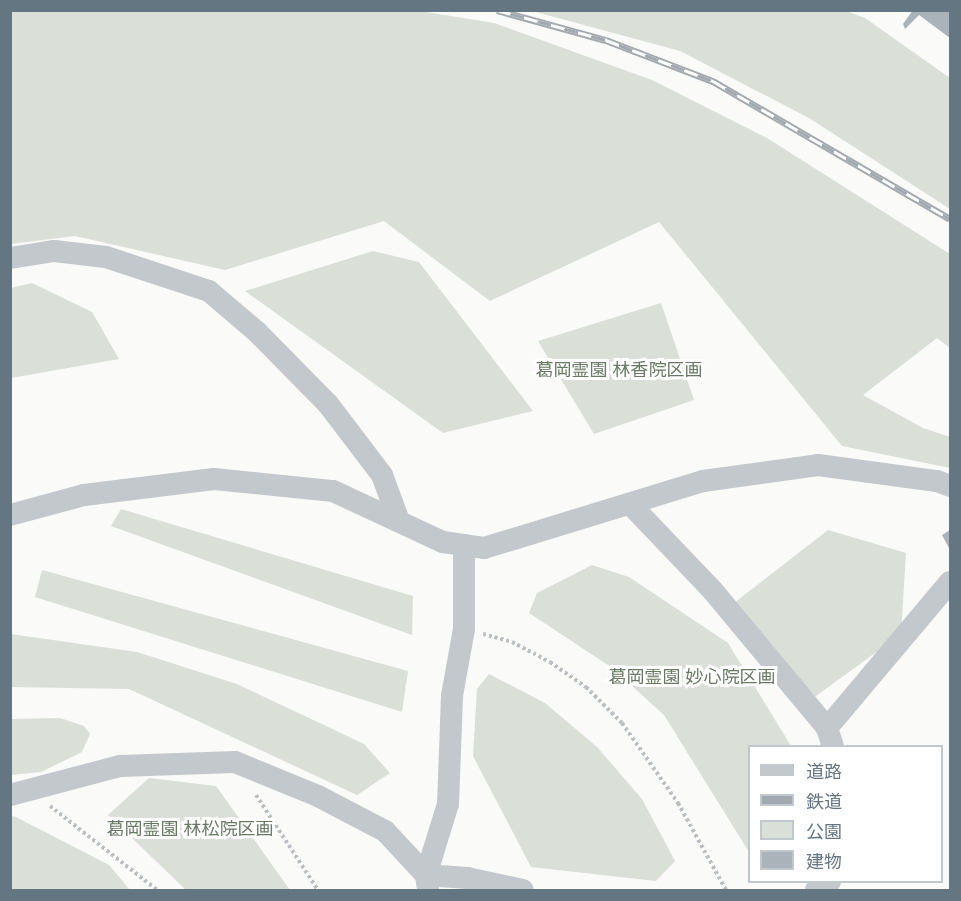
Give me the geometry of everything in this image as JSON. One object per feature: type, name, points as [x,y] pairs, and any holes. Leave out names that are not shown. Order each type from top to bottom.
[{"type":"street","points":[[10,258],[54,251],[106,257],[209,291],[257,332],[328,404],[382,475],[399,521]]},
{"type":"street","points":[[10,516],[84,495],[214,479],[333,491],[443,542],[484,548],[703,481],[818,465],[937,481],[951,486]]},
{"type":"street","points":[[630,504],[713,591],[830,737],[951,582]]},
{"type":"street","points":[[427,883],[448,804],[452,696],[464,629],[464,545]]},
{"type":"street","points":[[19,792],[120,766],[235,762],[318,796],[385,831],[427,883]]},
{"type":"street","points":[[427,883],[467,878],[523,891]]},
{"type":"path","points":[[464,629],[512,642],[550,662],[586,687],[615,716],[678,803],[726,891]]},
{"type":"path","points":[[19,792],[157,891]]},
{"type":"path","points":[[254,792],[318,891]]},
{"type":"green space","points":[[10,11],[420,11],[494,23],[652,80],[767,138],[950,254],[950,348],[937,338],[863,395],[923,428],[950,437],[950,468],[842,446],[659,222],[490,301],[384,221],[225,270],[75,236],[11,244]]},
{"type":"green space","points":[[532,11],[846,11],[865,18],[950,78],[950,209],[809,118],[680,51]]},
{"type":"green space","points":[[373,251],[419,262],[533,411],[443,433],[245,291]]},
{"type":"green space","points":[[32,283],[92,312],[119,359],[11,378],[11,288]]},
{"type":"green space","name":"葛岡霊園 林香院区画","points":[[661,303],[694,400],[594,434],[538,341]]},
{"type":"green space","points":[[121,509],[413,596],[412,635],[111,526]]},
{"type":"green space","name":"葛岡霊園 妙心院区画","points":[[828,530],[906,553],[901,634],[812,699],[734,603]]},
{"type":"green space","name":"葛岡霊園 妙心院区画","points":[[592,565],[629,577],[728,643],[790,745],[748,745],[748,850],[664,715],[611,667],[529,613],[537,593]]},
{"type":"green space","points":[[42,570],[408,671],[402,712],[35,597]]},
{"type":"green space","points":[[11,634],[137,652],[237,684],[364,744],[390,773],[357,795],[129,689],[11,687]]},
{"type":"green space","name":"葛岡霊園 妙心院区画","points":[[489,674],[545,703],[597,747],[642,799],[675,861],[656,881],[531,867],[473,756],[477,689]]},
{"type":"green space","points":[[60,718],[84,726],[90,734],[82,752],[41,772],[11,775],[11,719]]},
{"type":"green space","name":"葛岡霊園 林松院区画","points":[[149,778],[216,786],[290,890],[186,890],[108,815]]},
{"type":"green space","name":"葛岡霊園 林松院区画","points":[[14,816],[109,865],[130,890],[11,890],[10,817]]},
{"type":"building","points":[[913,10],[950,10],[950,38],[919,15],[905,29],[903,24]]},
{"type":"building","points":[[950,530],[950,550],[942,535]]},
{"type":"railway","points":[[497,10],[606,40],[713,81],[950,219]]}]
